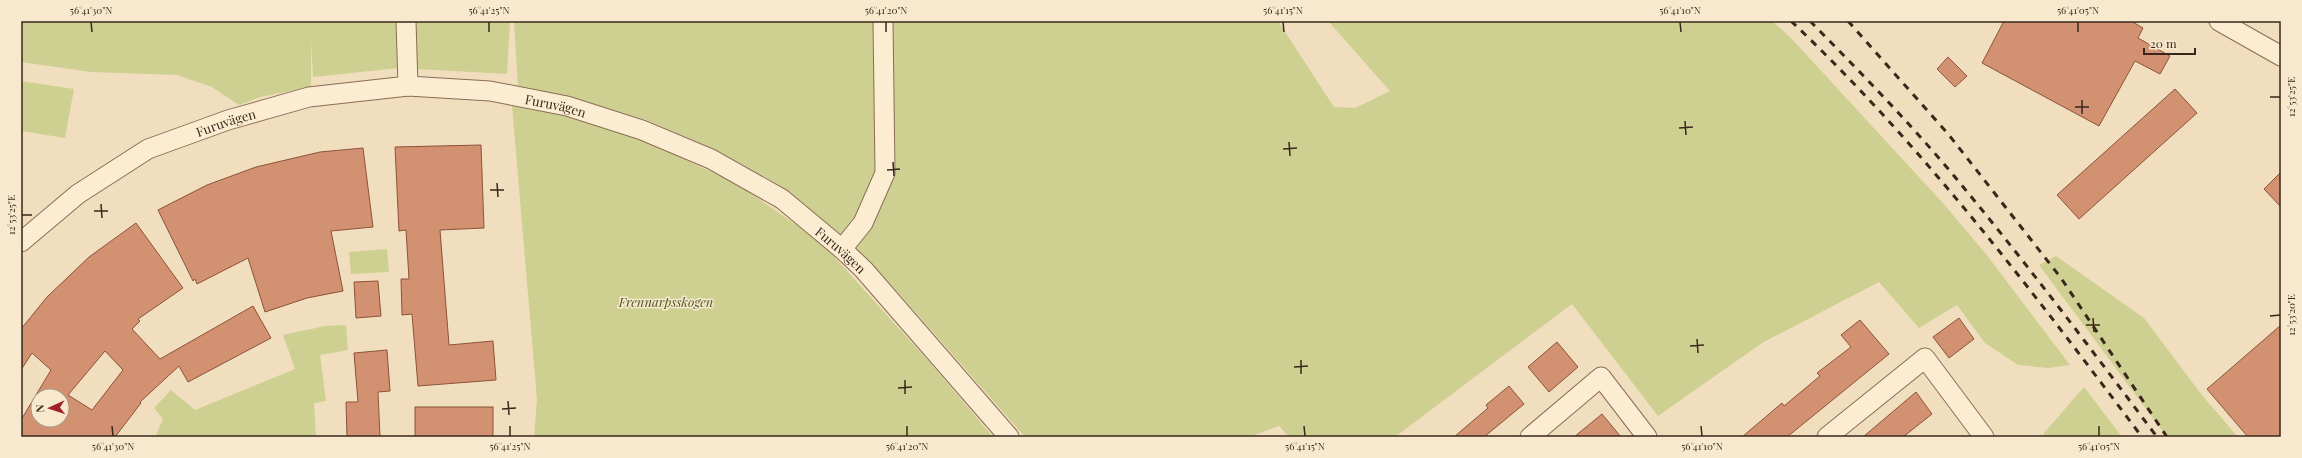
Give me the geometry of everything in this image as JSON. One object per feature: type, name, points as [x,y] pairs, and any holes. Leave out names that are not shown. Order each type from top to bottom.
[{"type":"street","points":[[406,21],[408,86]]},
{"type":"street","points":[[842,249],[863,223],[885,173],[883,21]]},
{"type":"street","points":[[2219,21],[2281,56]]},
{"type":"street","name":"Furuvägen","points":[[21,242],[78,194],[148,149],[228,120],[309,97],[408,86],[490,92],[567,106],[642,130],[711,159],[782,199],[842,249],[884,292],[1009,437]]},
{"type":"street","points":[[1827,437],[1925,358],[1984,437]]},
{"type":"street","points":[[1530,437],[1601,377],[1647,437]]},
{"type":"green space","points":[[21,21],[510,21],[507,74],[399,68],[313,77],[311,41],[311,87],[260,97],[239,105],[212,87],[177,75],[91,72],[21,62]]},
{"type":"green space","points":[[514,21],[1278,21],[1334,107],[1355,108],[1390,91],[1328,21],[1772,21],[1790,37],[1942,202],[1986,254],[2070,365],[2048,368],[2018,365],[1985,343],[1957,305],[1919,328],[1879,282],[1762,343],[1658,416],[1572,304],[1395,437],[1289,437],[1279,426],[1249,437],[1025,437],[895,289],[843,236],[782,187],[719,151],[647,120],[585,102],[518,88]]},
{"type":"green space","points":[[21,81],[74,89],[65,138],[21,131]]},
{"type":"green space","name":"Frennarpsskogen","points":[[512,106],[566,115],[633,135],[737,184],[820,241],[932,365],[993,437],[534,437],[537,400]]},
{"type":"green space","points":[[387,249],[389,272],[351,274],[349,252]]},
{"type":"green space","points":[[2056,256],[2144,318],[2201,394],[2238,437],[2167,437],[2039,265]]},
{"type":"green space","points":[[346,325],[348,350],[320,355],[326,401],[314,403],[316,437],[155,437],[163,419],[154,408],[171,390],[195,410],[295,369],[283,335],[325,326]]},
{"type":"green space","points":[[2084,387],[2122,437],[2043,437],[2044,433]]},
{"type":"building","points":[[2004,21],[2131,21],[2143,28],[2138,38],[2170,56],[2160,74],[2135,61],[2099,126],[1982,63]]},
{"type":"building","points":[[1948,57],[1967,76],[1955,87],[1937,69]]},
{"type":"building","points":[[2175,89],[2197,113],[2079,219],[2057,195]]},
{"type":"building","points":[[481,145],[484,228],[440,230],[449,345],[493,341],[496,380],[418,386],[412,314],[402,315],[401,279],[409,279],[406,230],[399,231],[395,147]]},
{"type":"building","points":[[363,148],[373,227],[331,231],[343,291],[307,298],[265,312],[248,258],[197,284],[195,279],[193,281],[158,210],[207,185],[256,167],[320,152]]},
{"type":"building","points":[[2281,172],[2281,207],[2264,189]]},
{"type":"building","points":[[136,223],[183,288],[138,319],[140,321],[132,329],[160,359],[253,306],[271,338],[188,382],[179,366],[140,402],[141,403],[115,437],[21,437],[21,420],[30,405],[30,428],[70,428],[70,396],[92,410],[123,370],[105,351],[70,393],[70,388],[40,388],[51,370],[32,353],[21,370],[21,329],[47,297],[89,257]]},
{"type":"building","points":[[378,281],[381,316],[356,318],[354,282]]},
{"type":"building","points":[[1959,318],[1974,339],[1949,358],[1933,337]]},
{"type":"building","points":[[1860,320],[1889,354],[1787,437],[1742,437],[1782,403],[1784,406],[1820,376],[1817,373],[1851,347],[1841,335]]},
{"type":"building","points":[[2281,325],[2281,437],[2248,437],[2207,389]]},
{"type":"building","points":[[1557,342],[1578,367],[1549,392],[1528,367]]},
{"type":"building","points":[[387,350],[390,391],[378,392],[380,437],[347,437],[346,402],[358,402],[354,353]]},
{"type":"building","points":[[1509,386],[1524,404],[1484,437],[1454,437],[1488,408],[1486,405]]},
{"type":"building","points":[[1916,392],[1932,414],[1903,437],[1863,437]]},
{"type":"building","points":[[415,407],[493,407],[493,437],[415,437]]},
{"type":"building","points":[[1602,414],[1621,437],[1574,437]]},
{"type":"railway","points":[[1791,21],[1840,69],[1931,169],[2060,328],[2142,437]]},
{"type":"railway","points":[[1810,21],[1889,103],[1946,166],[2038,280],[2157,437]]},
{"type":"railway","points":[[1848,21],[1949,135],[2061,278],[2167,437]]}]
